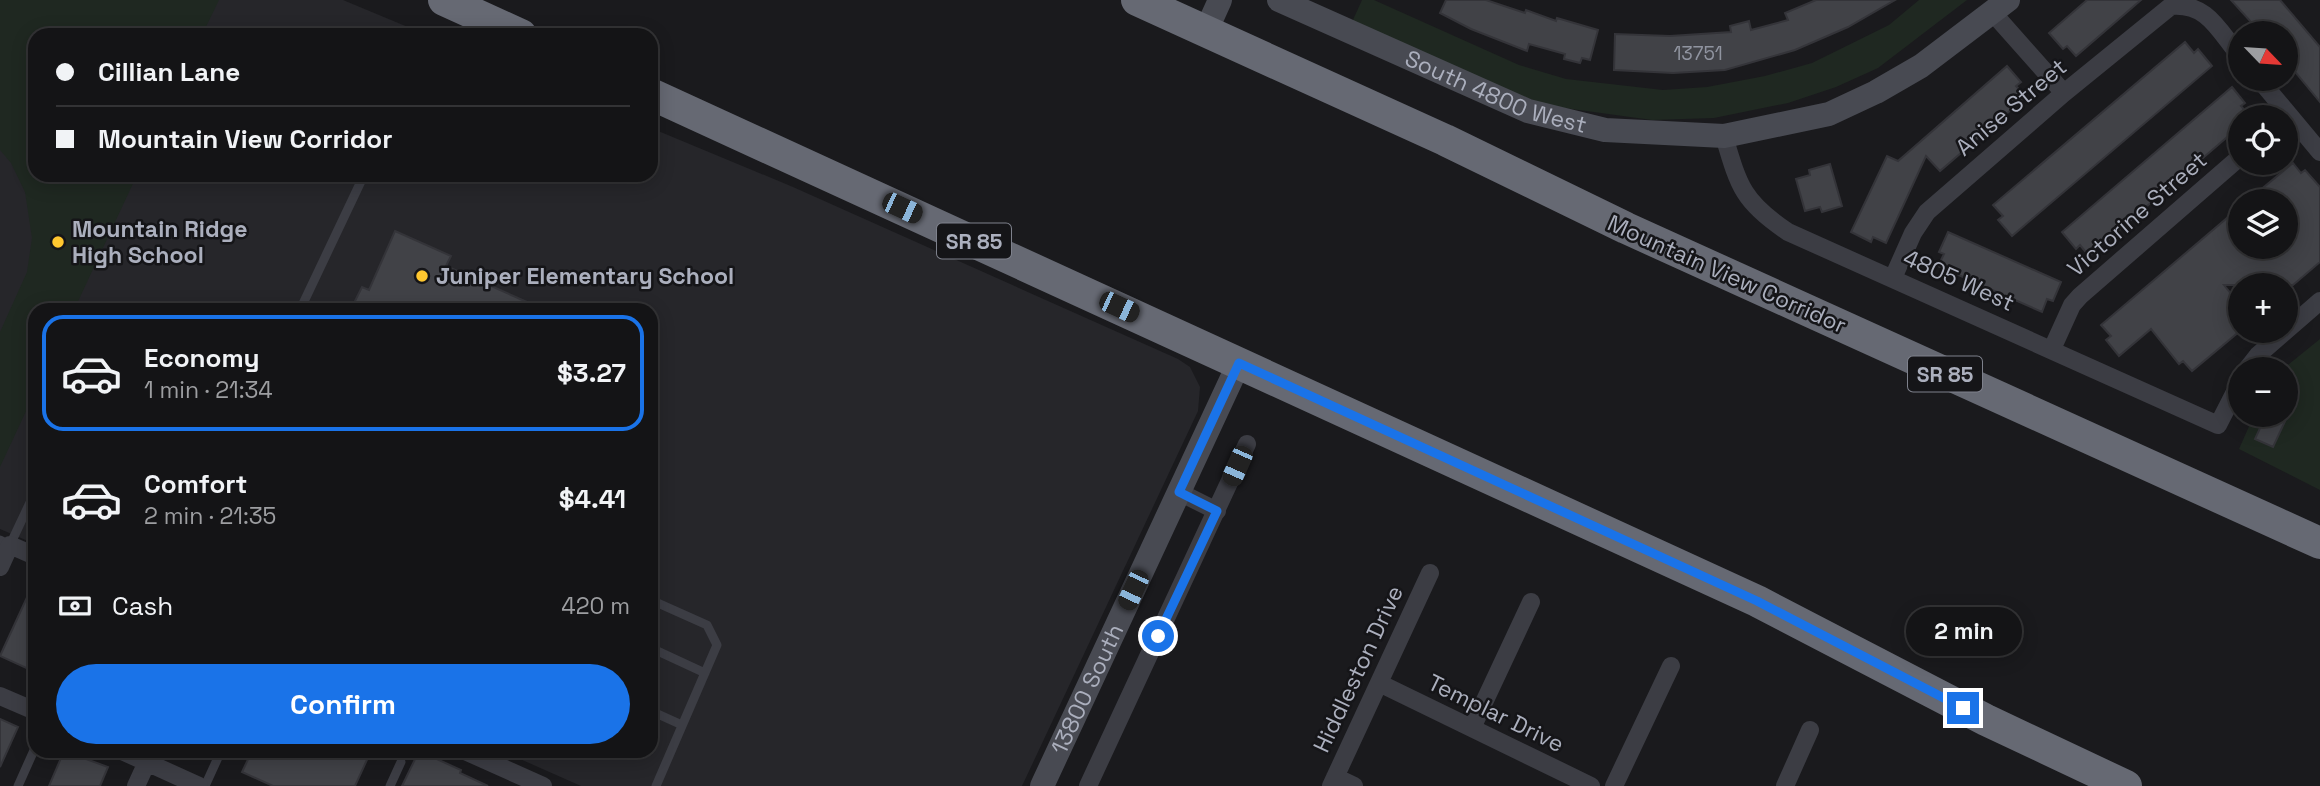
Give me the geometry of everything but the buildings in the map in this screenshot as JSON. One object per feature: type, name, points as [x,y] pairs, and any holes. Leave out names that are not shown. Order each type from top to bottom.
[{"type":"highway","points":[[444,0],[506,28]]},
{"type":"highway","name":"Mountain View Corridor","points":[[1137,0],[1445,140],[1626,229],[2320,543]]},
{"type":"highway","name":"SR 85","points":[[658,97],[1757,601],[1986,720],[2126,786]]},
{"type":"street","points":[[1206,31],[1220,0]]},
{"type":"street","name":"South 4800 West","points":[[1279,0],[1528,111],[1605,130],[1724,136],[1829,114],[1853,103],[1921,66],[2001,7]]},
{"type":"street","name":"Anise Street","points":[[1893,278],[1913,233],[1927,212],[2064,93],[2171,6],[2189,5],[2200,9],[2228,42]]},
{"type":"street","points":[[2001,7],[2064,93]]},
{"type":"street","points":[[2268,91],[2279,105]]},
{"type":"street","points":[[2298,128],[2320,152]]},
{"type":"street","name":"4805 West","points":[[1724,136],[1741,190],[1758,212],[1788,232],[2218,425],[2228,405]]},
{"type":"street","name":"Victorine Street","points":[[2052,349],[2072,305],[2080,296],[2228,167]]},
{"type":"street","points":[[2256,357],[2320,301]]},
{"type":"street","name":"13800 South","points":[[1042,786],[1239,363]]},
{"type":"street","points":[[1088,786],[1247,444]]},
{"type":"street","points":[[1179,492],[1217,511]]},
{"type":"street","points":[[0,567],[5,542],[28,553]]},
{"type":"street","name":"Hiddleston Drive","points":[[1333,781],[1430,573]]},
{"type":"street","points":[[1472,728],[1531,601]]},
{"type":"street","points":[[1614,786],[1671,666]]},
{"type":"street","name":"Templar Drive","points":[[1380,683],[1591,786]]},
{"type":"street","points":[[0,696],[28,708]]},
{"type":"street","points":[[1785,786],[1811,730]]},
{"type":"street","points":[[138,758],[199,786]]},
{"type":"street","points":[[481,758],[543,786]]},
{"type":"street","points":[[136,786],[147,762]]},
{"type":"street","points":[[1333,781],[1354,786]]},
{"type":"lane","points":[[303,303],[361,182]]},
{"type":"lane","points":[[5,542],[28,504]]},
{"type":"lane","points":[[656,786],[717,645],[707,625],[658,603]]},
{"type":"lane","points":[[658,651],[705,673]]},
{"type":"lane","points":[[658,713],[682,725]]},
{"type":"lane","points":[[18,786],[31,758]]},
{"type":"lane","points":[[205,786],[218,758]]},
{"type":"lane","points":[[390,786],[401,762]]},
{"type":"shaded area","points":[[0,0],[343,0],[410,28],[28,28],[28,182],[658,182],[658,131],[793,187],[1178,359],[1190,367],[1200,387],[1198,411],[1022,786],[581,786],[518,758],[658,758],[658,303],[28,303],[28,541],[0,529]]},
{"type":"shaded area","name":"Mountain Ridge High School","points":[[0,0],[219,0],[205,28],[28,28],[28,182],[134,182],[77,303],[28,303],[28,407],[0,467],[0,332],[27,272],[32,238],[25,192],[11,163],[0,150]]},
{"type":"shaded area","points":[[1362,0],[1374,0],[1519,65],[1566,79],[1663,90],[1707,87],[1765,76],[1812,63],[1889,25],[1919,0],[1967,0],[1878,68],[1836,87],[1788,103],[1714,118],[1652,120],[1550,106],[1496,87],[1352,22]]},
{"type":"shaded area","points":[[2320,339],[2320,490],[2239,449],[2249,427],[2298,427],[2298,357]]},
{"type":"place","name":"Mountain Ridge High School","points":[[58,242]]},
{"type":"place","name":"Juniper Elementary School","points":[[422,276]]},
{"type":"route","points":[[1158,636],[1217,511],[1179,492],[1239,363],[1757,601],[1963,708]]}]
